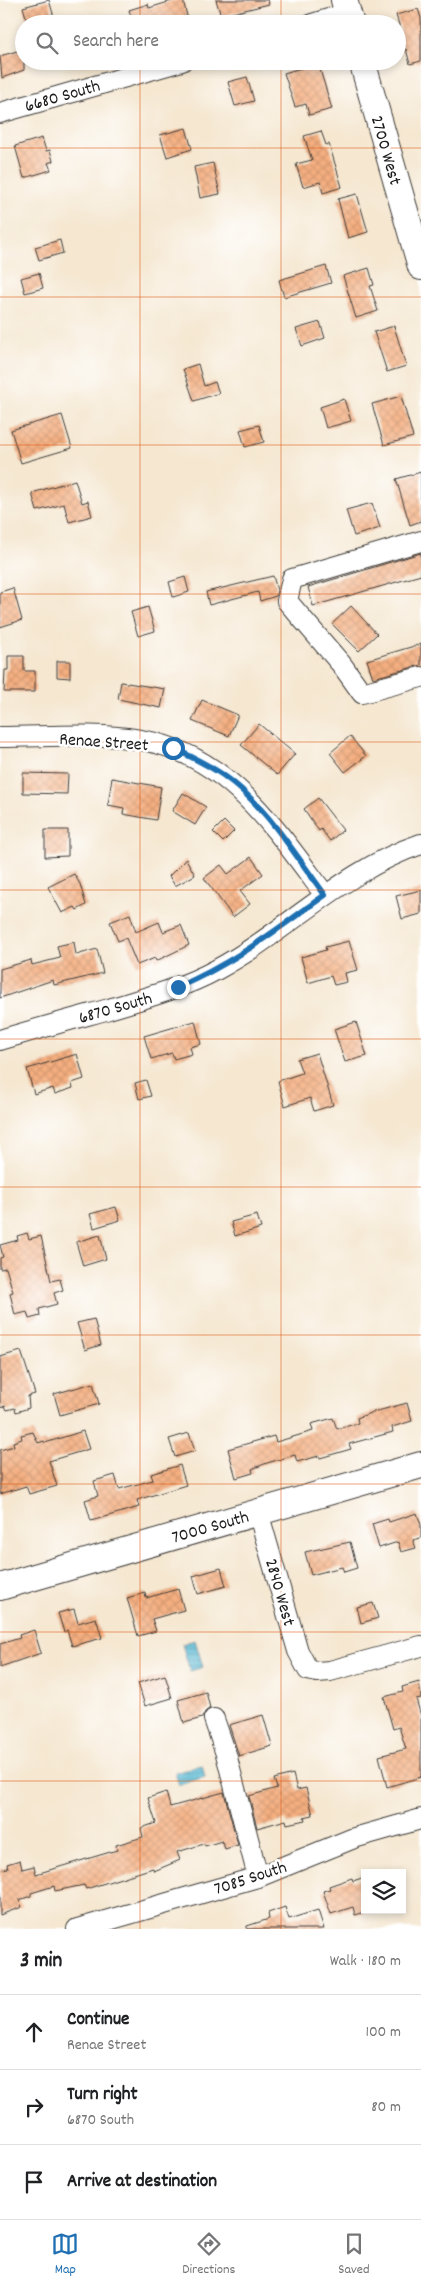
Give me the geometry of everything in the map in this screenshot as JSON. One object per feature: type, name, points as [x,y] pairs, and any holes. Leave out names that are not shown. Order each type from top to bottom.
[{"type":"main road","name":"2700 West","points":[[365,70],[421,268]]},
{"type":"main road","name":"7000 South","points":[[0,1587],[421,1465]]},
{"type":"street","name":"6680 South","points":[[0,113],[150,70]]},
{"type":"street","points":[[421,541],[292,579],[287,601],[342,665],[362,693],[421,677]]},
{"type":"street","name":"Renae Street","points":[[0,737],[109,737],[141,740],[180,751],[225,776],[246,796],[267,819],[325,895]]},
{"type":"street","name":"6870 South","points":[[0,1040],[146,998],[215,971],[260,943],[325,895],[382,859],[421,844]]},
{"type":"street","name":"2840 West","points":[[258,1512],[298,1651],[308,1670],[317,1672],[330,1671],[421,1646]]},
{"type":"street","points":[[214,1719],[221,1734],[258,1876]]},
{"type":"street","name":"7085 South","points":[[77,1929],[258,1876],[354,1838],[421,1819]]},
{"type":"water","points":[[195,1640],[203,1667],[190,1671],[182,1644]]},
{"type":"water","points":[[202,1765],[205,1777],[179,1785],[175,1773]]},
{"type":"building","points":[[49,0],[53,15],[25,15],[23,7]]},
{"type":"building","points":[[175,0],[183,0],[187,15],[130,15],[129,10],[148,4],[149,8]]},
{"type":"building","points":[[216,0],[268,0],[269,4],[221,15]]},
{"type":"building","points":[[418,9],[421,18],[421,61],[410,64],[406,49],[406,15],[396,15]]},
{"type":"building","points":[[15,52],[15,70],[24,70],[2,78],[0,56]]},
{"type":"building","points":[[294,70],[320,70],[332,109],[309,115],[306,104],[295,107],[284,73]]},
{"type":"building","points":[[247,77],[254,101],[235,106],[228,82]]},
{"type":"building","points":[[186,128],[192,149],[167,157],[160,135]]},
{"type":"building","points":[[321,131],[326,145],[329,144],[342,187],[323,193],[320,182],[303,187],[296,164],[312,160],[304,136]]},
{"type":"building","points":[[42,138],[46,151],[50,150],[53,161],[48,163],[51,170],[24,178],[15,146]]},
{"type":"building","points":[[213,163],[220,194],[200,198],[194,167]]},
{"type":"building","points":[[357,194],[368,232],[348,238],[338,199]]},
{"type":"building","points":[[60,240],[63,253],[39,260],[35,247]]},
{"type":"building","points":[[326,266],[331,283],[284,297],[279,280]]},
{"type":"building","points":[[369,268],[374,285],[370,286],[378,311],[356,318],[343,276]]},
{"type":"building","points":[[39,273],[43,288],[25,293],[21,278]]},
{"type":"building","points":[[320,322],[325,338],[302,346],[296,329]]},
{"type":"building","points":[[394,326],[406,366],[387,372],[374,332]]},
{"type":"building","points":[[198,364],[204,386],[215,382],[219,393],[194,401],[183,369]]},
{"type":"building","points":[[401,396],[413,437],[384,445],[372,404]]},
{"type":"building","points":[[344,399],[351,421],[326,428],[320,407]]},
{"type":"building","points":[[62,415],[72,448],[21,463],[11,430]]},
{"type":"building","points":[[259,425],[264,442],[245,447],[240,430]]},
{"type":"building","points":[[421,472],[421,521],[410,525],[396,479]]},
{"type":"building","points":[[75,480],[82,503],[88,501],[92,516],[69,522],[64,504],[37,511],[32,493]]},
{"type":"building","points":[[372,503],[380,528],[354,536],[346,510]]},
{"type":"building","points":[[421,553],[421,575],[313,606],[308,587]]},
{"type":"building","points":[[273,576],[277,590],[276,596],[260,601],[258,592],[209,605],[206,592]]},
{"type":"building","points":[[185,577],[189,592],[173,597],[169,582]]},
{"type":"building","points":[[13,588],[22,620],[0,627],[0,592]]},
{"type":"building","points":[[351,606],[377,634],[359,651],[332,624]]},
{"type":"building","points":[[148,607],[155,631],[138,636],[131,612]]},
{"type":"building","points":[[421,644],[421,665],[373,678],[367,660]]},
{"type":"building","points":[[8,656],[24,656],[24,671],[35,671],[35,692],[4,692],[5,670],[8,670]]},
{"type":"building","points":[[57,661],[70,661],[70,678],[57,677]]},
{"type":"building","points":[[121,682],[165,689],[161,708],[118,699]]},
{"type":"building","points":[[202,700],[238,715],[229,736],[192,721]]},
{"type":"building","points":[[259,724],[295,754],[277,775],[241,745]]},
{"type":"building","points":[[350,736],[366,756],[345,772],[330,753]]},
{"type":"building","points":[[23,773],[68,774],[67,794],[23,793]]},
{"type":"building","points":[[112,778],[161,787],[156,820],[123,814],[124,808],[108,805]]},
{"type":"building","points":[[183,793],[206,807],[195,825],[172,811]]},
{"type":"building","points":[[318,798],[343,830],[330,841],[321,829],[319,831],[304,809]]},
{"type":"building","points":[[224,821],[234,831],[223,842],[213,832]]},
{"type":"building","points":[[45,830],[68,830],[68,856],[45,857]]},
{"type":"building","points":[[251,857],[263,874],[240,891],[250,904],[233,917],[204,878],[221,865],[228,874]]},
{"type":"building","points":[[186,859],[195,875],[175,886],[169,876]]},
{"type":"building","points":[[74,874],[80,884],[86,905],[77,910],[75,907],[62,913],[48,887]]},
{"type":"building","points":[[421,890],[421,914],[402,919],[396,896]]},
{"type":"building","points":[[130,914],[136,932],[159,922],[163,932],[181,925],[189,945],[156,961],[155,958],[137,965],[126,938],[118,941],[110,922]]},
{"type":"building","points":[[349,941],[358,970],[345,973],[347,982],[334,985],[331,976],[308,983],[301,957],[326,950],[325,947]]},
{"type":"building","points":[[74,942],[76,955],[97,949],[103,973],[54,985],[53,980],[0,998],[0,969],[31,960],[32,965],[60,958],[57,946]]},
{"type":"building","points":[[195,1021],[201,1044],[190,1047],[192,1054],[174,1059],[172,1053],[151,1059],[144,1036]]},
{"type":"building","points":[[356,1022],[367,1056],[345,1062],[334,1029]]},
{"type":"building","points":[[317,1053],[333,1105],[314,1111],[310,1098],[285,1106],[278,1081],[302,1073],[297,1059]]},
{"type":"building","points":[[77,1054],[84,1079],[72,1083],[73,1088],[55,1094],[53,1088],[34,1094],[27,1069]]},
{"type":"building","points":[[146,1080],[151,1096],[139,1099],[135,1083]]},
{"type":"building","points":[[116,1207],[120,1220],[94,1228],[90,1214]]},
{"type":"building","points":[[257,1215],[261,1228],[235,1236],[231,1222]]},
{"type":"building","points":[[27,1233],[29,1239],[41,1236],[51,1281],[60,1279],[63,1290],[54,1293],[57,1304],[39,1309],[40,1316],[29,1319],[27,1312],[15,1315],[10,1293],[13,1292],[6,1268],[0,1269],[0,1258],[3,1257],[0,1245],[18,1240],[17,1236]]},
{"type":"building","points":[[100,1235],[106,1259],[83,1266],[76,1242]]},
{"type":"building","points":[[94,1319],[101,1345],[85,1350],[77,1323]]},
{"type":"building","points":[[21,1351],[35,1394],[28,1396],[29,1408],[16,1412],[15,1408],[7,1410],[5,1406],[0,1408],[0,1357]]},
{"type":"building","points":[[93,1383],[99,1404],[60,1415],[54,1394]]},
{"type":"building","points":[[407,1403],[412,1421],[392,1427],[393,1432],[349,1444],[351,1449],[320,1458],[319,1456],[297,1462],[295,1455],[267,1463],[252,1469],[253,1473],[236,1478],[228,1449],[274,1436],[276,1442],[313,1431],[311,1424],[333,1418],[337,1429],[358,1423],[357,1418],[370,1413]]},
{"type":"building","points":[[83,1431],[89,1449],[49,1461],[57,1486],[29,1494],[26,1486],[0,1494],[0,1450],[14,1446],[13,1442],[22,1439],[21,1435],[33,1432],[38,1443],[44,1441],[45,1443]]},
{"type":"building","points":[[189,1433],[195,1451],[175,1457],[169,1439]]},
{"type":"building","points":[[180,1465],[186,1485],[137,1500],[139,1507],[91,1521],[85,1500],[98,1496],[94,1481],[115,1475],[119,1489],[153,1480],[151,1474]]},
{"type":"building","points":[[417,1513],[421,1525],[421,1538],[413,1540],[416,1548],[401,1552],[398,1542],[379,1548],[372,1524],[388,1519],[389,1522]]},
{"type":"building","points":[[350,1542],[357,1568],[344,1572],[342,1567],[311,1575],[305,1552]]},
{"type":"building","points":[[221,1568],[226,1586],[198,1594],[193,1576]]},
{"type":"building","points":[[178,1589],[184,1610],[152,1619],[156,1631],[138,1636],[127,1598],[145,1593],[146,1598]]},
{"type":"building","points":[[373,1603],[378,1618],[361,1623],[357,1607]]},
{"type":"building","points":[[74,1609],[78,1623],[96,1618],[102,1638],[72,1646],[67,1630],[64,1632],[58,1613]]},
{"type":"building","points":[[34,1630],[41,1653],[0,1667],[0,1644],[20,1638],[19,1635]]},
{"type":"building","points":[[165,1675],[172,1698],[145,1706],[138,1683]]},
{"type":"building","points":[[419,1682],[421,1698],[416,1699],[421,1716],[421,1777],[387,1787],[379,1756],[406,1749],[399,1727],[393,1729],[384,1697],[403,1692],[402,1687]]},
{"type":"building","points":[[206,1692],[210,1708],[202,1718],[184,1723],[178,1700]]},
{"type":"building","points":[[263,1715],[272,1746],[239,1756],[229,1725]]},
{"type":"building","points":[[293,1774],[297,1790],[306,1788],[313,1815],[304,1817],[305,1820],[287,1824],[286,1820],[257,1828],[249,1796],[277,1788],[274,1779]]},
{"type":"building","points":[[166,1792],[170,1807],[224,1792],[238,1845],[225,1849],[222,1841],[205,1846],[204,1844],[177,1852],[180,1860],[154,1871],[153,1868],[86,1889],[84,1885],[55,1891],[54,1886],[31,1893],[31,1896],[19,1900],[22,1907],[0,1915],[0,1870],[8,1868],[7,1864],[20,1860],[22,1869],[34,1866],[36,1874],[117,1850],[116,1845],[143,1837],[141,1828],[156,1823],[148,1798]]},
{"type":"building","points":[[352,1878],[353,1881],[361,1878],[361,1913],[355,1915],[353,1907],[331,1914],[323,1891],[330,1889],[329,1886]]},
{"type":"building","points":[[285,1907],[289,1919],[318,1910],[324,1929],[247,1929],[247,1926],[269,1919],[268,1913]]},
{"type":"route","points":[[173,748],[225,776],[246,796],[267,819],[325,895],[239,957],[215,971],[178,987]]}]
